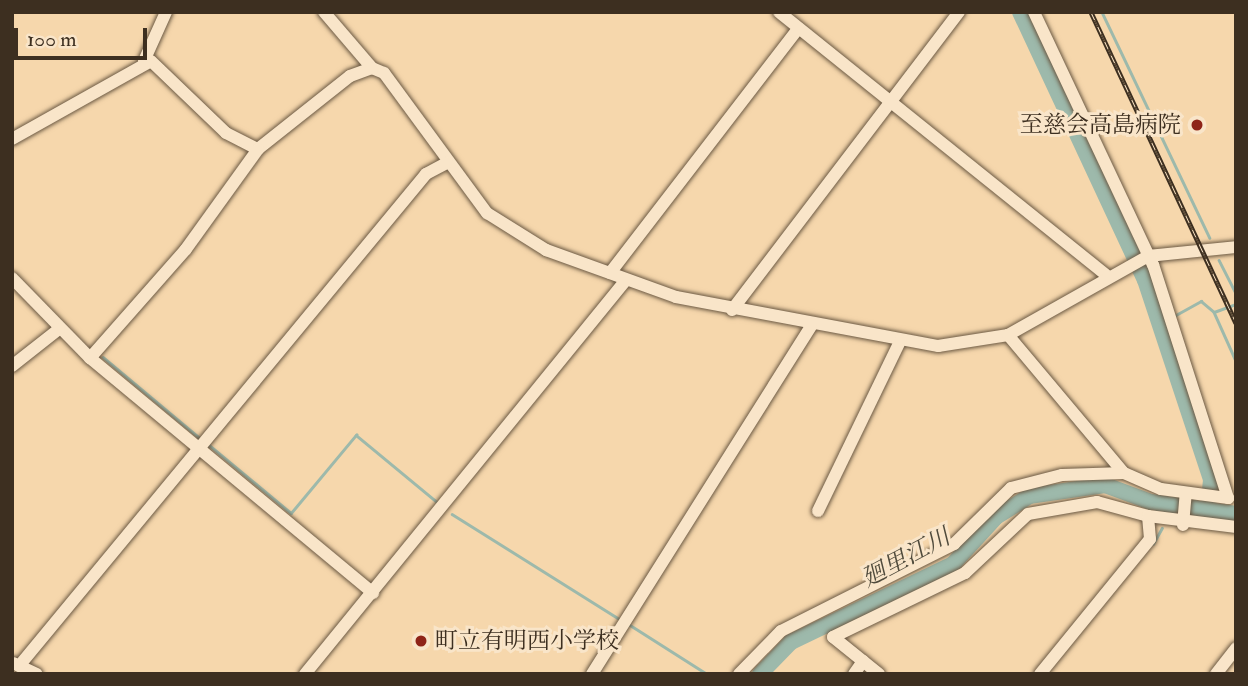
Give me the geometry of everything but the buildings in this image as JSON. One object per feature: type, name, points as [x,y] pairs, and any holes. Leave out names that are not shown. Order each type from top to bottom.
[{"type":"street","points":[[12,139],[144,61],[166,12]]},
{"type":"street","points":[[324,12],[372,68],[384,73],[473,198],[514,234],[626,280],[732,310],[900,341],[973,344],[1008,335],[1106,275],[1149,256],[1236,247]]},
{"type":"street","points":[[779,12],[1106,275]]},
{"type":"street","points":[[732,310],[959,12]]},
{"type":"street","points":[[739,674],[781,631],[954,544],[1011,488],[1062,475],[1124,473],[1186,493],[1228,498],[1225,480],[1149,256],[1034,12]]},
{"type":"street","points":[[610,274],[799,28]]},
{"type":"street","points":[[144,61],[156,64],[226,133],[258,149]]},
{"type":"street","points":[[90,358],[186,249],[258,149],[350,76],[372,68]]},
{"type":"street","points":[[37,674],[15,664],[426,174],[447,163]]},
{"type":"street","points":[[12,278],[90,358],[202,443],[373,593]]},
{"type":"street","points":[[305,674],[626,280]]},
{"type":"street","points":[[592,674],[626,624],[811,326]]},
{"type":"street","points":[[12,366],[59,329]]},
{"type":"street","points":[[1008,335],[1124,473]]},
{"type":"street","points":[[818,511],[900,341]]},
{"type":"street","points":[[1183,525],[1186,493]]},
{"type":"street","points":[[879,674],[833,638],[965,573],[1028,514],[1097,502],[1183,525],[1236,527]]},
{"type":"street","points":[[1040,674],[1150,539],[1148,516]]},
{"type":"street","points":[[1216,674],[1236,648]]},
{"type":"street","points":[[854,674],[863,662]]},
{"type":"waterway","points":[[1020,12],[1145,280],[1211,480],[1208,510]]},
{"type":"waterway","points":[[1102,12],[1210,238]]},
{"type":"waterway","points":[[1219,260],[1236,294]]},
{"type":"waterway","points":[[1174,316],[1201,301],[1214,312],[1236,361]]},
{"type":"waterway","points":[[1214,312],[1236,304]]},
{"type":"waterway","points":[[103,357],[200,438]]},
{"type":"waterway","points":[[208,444],[291,513],[356,435],[437,502]]},
{"type":"waterway","name":"廻里江川","points":[[760,674],[791,642],[953,564],[996,517],[1029,496],[1105,485],[1151,502],[1236,514]]},
{"type":"waterway","points":[[1167,505],[1167,513]]},
{"type":"waterway","points":[[452,514],[621,620]]},
{"type":"waterway","points":[[1153,544],[1162,528]]},
{"type":"waterway","points":[[627,623],[707,674]]},
{"type":"railway","points":[[1091,12],[1236,323]]},
{"type":"place","name":"至慈会高島病院","points":[[1197,125]]},
{"type":"place","name":"町立有明西小学校","points":[[421,641]]}]
